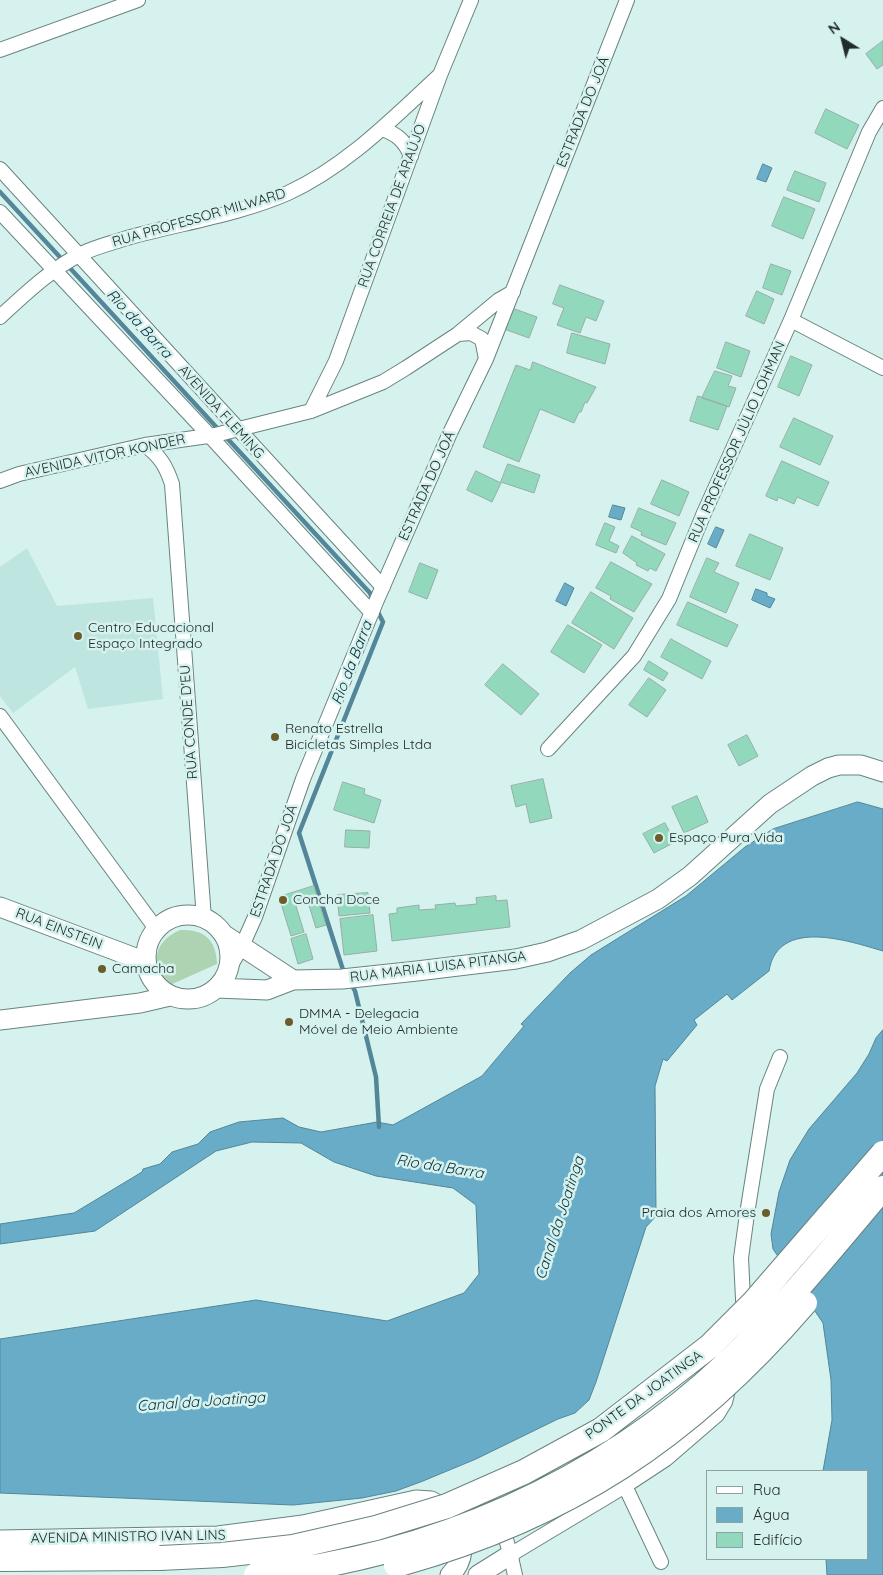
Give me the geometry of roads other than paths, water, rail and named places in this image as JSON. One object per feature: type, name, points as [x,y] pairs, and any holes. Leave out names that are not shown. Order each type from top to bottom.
[{"type":"highway","name":"PONTE DA JOATINGA","points":[[160,1558],[262,1551],[337,1538],[376,1528],[465,1498],[524,1472],[601,1430],[710,1346],[752,1303],[883,1154]]},
{"type":"highway","name":"PONTE DA JOATINGA","points":[[256,1575],[294,1571],[368,1557],[442,1535],[510,1507],[578,1473],[668,1413],[728,1362],[798,1288],[883,1188]]},
{"type":"highway","points":[[358,1575],[440,1553],[513,1526],[569,1498],[623,1467],[660,1442],[691,1418],[770,1344],[883,1212]]},
{"type":"highway","name":"AVENIDA MINISTRO IVAN LINS","points":[[0,1559],[160,1558]]},
{"type":"street","points":[[0,50],[138,0]]},
{"type":"street","name":"RUA CORREIA DE ARAÚJO","points":[[311,411],[336,361],[440,75],[471,0]]},
{"type":"street","name":"ESTRADA DO JOÁ","points":[[227,972],[242,946],[255,917],[303,779],[382,589],[450,433],[486,359],[628,0]]},
{"type":"street","name":"RUA PROFESSOR MILWARD","points":[[0,317],[67,263],[116,242],[252,205],[286,194],[312,182],[382,129],[440,75]]},
{"type":"street","name":"RUA PROFESSOR JÚLIO LOHMAN","points":[[548,749],[634,656],[669,599],[704,513],[791,320],[869,132],[883,108]]},
{"type":"street","points":[[382,129],[399,137],[411,156]]},
{"type":"street","name":"AVENIDA FLEMING","points":[[0,169],[67,263],[213,435],[373,611]]},
{"type":"street","name":"AVENIDA FLEMING","points":[[0,212],[67,263],[234,430],[382,589]]},
{"type":"street","name":"AVENIDA VITOR KONDER","points":[[0,481],[19,474],[145,445],[213,435],[311,411],[383,382],[458,334],[499,300],[512,292]]},
{"type":"street","points":[[791,320],[883,368]]},
{"type":"street","points":[[458,334],[471,333],[482,339],[486,359]]},
{"type":"street","name":"RUA CONDE D'EU","points":[[145,445],[157,454],[166,466],[172,484],[204,919]]},
{"type":"street","points":[[0,716],[157,930]]},
{"type":"street","name":"RUA MARIA LUISA PITANGA","points":[[216,988],[267,990],[293,980],[348,978],[516,959],[547,952],[581,940],[658,899],[690,876],[770,804],[812,776],[828,768],[840,765],[861,765],[883,772]]},
{"type":"street","name":"RUA EINSTEIN","points":[[0,907],[146,962]]},
{"type":"street","points":[[170,996],[154,982],[146,962],[148,945],[157,930],[170,920],[178,917],[196,916],[215,925],[223,934],[293,980]]},
{"type":"street","points":[[0,1020],[140,1003],[170,996],[192,999],[200,998],[216,988],[227,972],[230,953],[223,934]]},
{"type":"street","points":[[267,990],[271,967]]},
{"type":"street","points":[[478,1575],[625,1486],[681,1446],[708,1424],[721,1409],[740,1337],[745,1304],[741,1258],[747,1214],[768,1089],[780,1057]]},
{"type":"street","points":[[681,1446],[692,1376],[717,1352],[740,1337]]},
{"type":"street","points":[[625,1486],[660,1562]]},
{"type":"street","points":[[416,1500],[462,1495],[484,1502],[497,1517],[515,1575]]},
{"type":"street","name":"AVENIDA MINISTRO IVAN LINS","points":[[0,1540],[218,1536],[303,1525],[416,1500],[431,1501],[444,1507],[454,1517],[461,1530],[464,1544],[461,1558],[450,1575]]},
{"type":"water","points":[[763,164],[772,168],[766,182],[757,179]]},
{"type":"water","points":[[613,505],[625,508],[621,520],[609,517]]},
{"type":"water","points":[[716,527],[724,530],[716,548],[708,544]]},
{"type":"water","points":[[565,583],[574,588],[566,606],[556,601]]},
{"type":"water","points":[[756,589],[767,593],[767,596],[775,599],[770,608],[752,600]]},
{"type":"water","name":"Canal da Joatinga","points":[[858,802],[883,809],[883,951],[852,942],[817,937],[800,938],[786,944],[775,954],[769,971],[732,1000],[727,994],[694,1020],[697,1025],[667,1061],[663,1059],[655,1086],[656,1216],[646,1227],[589,1400],[575,1413],[558,1419],[476,1459],[423,1481],[396,1491],[362,1498],[293,1505],[0,1493],[0,1339],[256,1300],[387,1321],[464,1293],[479,1274],[476,1205],[453,1188],[376,1176],[334,1162],[301,1143],[252,1142],[216,1151],[95,1231],[0,1244],[0,1224],[74,1213],[142,1172],[143,1169],[160,1164],[172,1152],[198,1144],[210,1132],[239,1122],[283,1118],[299,1127],[321,1132],[377,1122],[393,1125],[482,1076],[524,1026],[521,1024],[570,973],[591,955],[686,896],[745,847],[773,829]]},
{"type":"water","points":[[883,1030],[883,1575],[827,1575],[826,1560],[868,1560],[868,1470],[823,1470],[832,1420],[831,1380],[823,1323],[773,1249],[771,1234],[779,1192],[790,1160],[809,1129],[857,1073],[876,1038]]},
{"type":"waterway","name":"Rio da Barra","points":[[0,192],[219,430]]},
{"type":"waterway","name":"Rio da Barra","points":[[225,436],[370,593],[373,601]]},
{"type":"waterway","name":"Rio da Barra","points":[[344,973],[299,833],[383,622],[376,608]]},
{"type":"waterway","name":"Rio da Barra","points":[[351,984],[355,991],[376,1077],[379,1127]]},
{"type":"place","name":"Centro Educacional Espaço Integrado","points":[[78,636]]},
{"type":"place","name":"Renato Estrella Bicicletas Simples Ltda","points":[[275,737]]},
{"type":"place","name":"Espaço Pura Vida","points":[[659,838]]},
{"type":"place","name":"Concha Doce","points":[[283,900]]},
{"type":"place","name":"Camacha","points":[[102,969]]},
{"type":"place","name":"DMMA - Delegacia Móvel de Meio Ambiente","points":[[289,1022]]},
{"type":"place","name":"Praia dos Amores","points":[[766,1213]]}]
